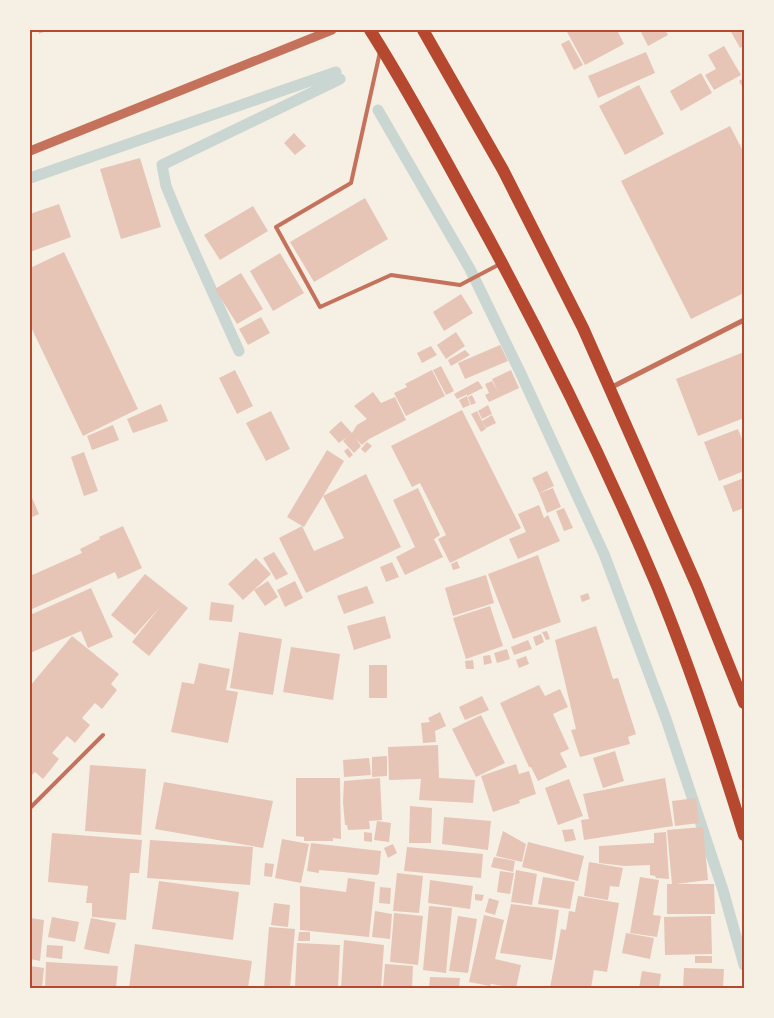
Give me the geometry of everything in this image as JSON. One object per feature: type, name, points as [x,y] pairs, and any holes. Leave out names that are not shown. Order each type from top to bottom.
[{"type":"main road","points":[[370,30],[424,121],[502,263],[560,375],[604,466],[657,587],[694,682],[744,835]]},
{"type":"main road","points":[[423,30],[503,170],[582,328],[741,685],[744,703]]},
{"type":"street","points":[[30,151],[332,30]]},
{"type":"street","points":[[609,388],[744,320]]},
{"type":"lane","points":[[381,47],[351,183],[276,227],[320,307],[390,275],[460,284],[502,263]]},
{"type":"lane","points":[[30,808],[103,735]]},
{"type":"building","points":[[38,30],[49,30],[39,34]]},
{"type":"building","points":[[566,30],[617,30],[624,44],[585,65]]},
{"type":"building","points":[[640,30],[665,30],[668,35],[648,46]]},
{"type":"building","points":[[730,30],[744,30],[744,46],[740,48]]},
{"type":"building","points":[[569,40],[583,65],[574,70],[561,44]]},
{"type":"building","points":[[724,46],[741,75],[714,90],[705,75],[716,69],[708,55]]},
{"type":"building","points":[[646,52],[655,73],[598,98],[588,76]]},
{"type":"building","points":[[701,73],[712,93],[681,111],[670,91]]},
{"type":"building","points":[[744,78],[744,90],[739,81]]},
{"type":"building","points":[[639,85],[664,134],[625,155],[599,106]]},
{"type":"building","points":[[730,126],[744,153],[744,293],[691,319],[621,181]]},
{"type":"building","points":[[294,133],[306,146],[295,155],[284,143]]},
{"type":"building","points":[[140,158],[161,227],[121,239],[100,169]]},
{"type":"building","points":[[365,198],[388,239],[314,282],[290,242]]},
{"type":"building","points":[[59,204],[71,237],[30,252],[30,214]]},
{"type":"building","points":[[253,206],[268,231],[220,260],[204,235]]},
{"type":"building","points":[[64,252],[138,409],[83,436],[30,325],[30,268]]},
{"type":"building","points":[[280,253],[304,293],[273,311],[250,271]]},
{"type":"building","points":[[241,273],[263,309],[237,324],[215,289]]},
{"type":"building","points":[[461,294],[473,313],[444,331],[433,312]]},
{"type":"building","points":[[261,317],[270,333],[248,345],[239,329]]},
{"type":"building","points":[[456,332],[465,346],[446,359],[437,345]]},
{"type":"building","points":[[500,345],[508,361],[465,379],[458,363]]},
{"type":"building","points":[[431,346],[437,355],[422,363],[417,353]]},
{"type":"building","points":[[465,350],[470,355],[451,366],[448,360]]},
{"type":"building","points":[[744,352],[744,418],[698,436],[676,379]]},
{"type":"building","points":[[441,366],[454,391],[446,395],[433,370]]},
{"type":"building","points":[[235,370],[253,406],[237,414],[219,378]]},
{"type":"building","points":[[432,370],[445,396],[406,416],[394,393],[407,387],[405,384]]},
{"type":"building","points":[[511,370],[519,388],[489,402],[485,395],[489,393],[485,384],[492,381],[498,392],[492,379]]},
{"type":"building","points":[[478,381],[483,388],[467,396],[466,393],[466,395],[457,399],[454,394]]},
{"type":"building","points":[[373,392],[381,403],[395,397],[406,420],[369,439],[362,445],[356,439],[361,446],[354,453],[343,441],[347,437],[339,443],[329,432],[341,421],[352,433],[357,425],[367,419],[354,406]]},
{"type":"building","points":[[472,395],[476,403],[471,405],[468,397]]},
{"type":"building","points":[[467,396],[470,405],[463,408],[459,400]]},
{"type":"building","points":[[161,404],[168,421],[133,433],[127,419]]},
{"type":"building","points":[[488,405],[492,414],[482,419],[478,411]]},
{"type":"building","points":[[462,410],[521,528],[450,563],[438,539],[446,535],[420,483],[412,487],[391,446]]},
{"type":"building","points":[[271,411],[290,449],[266,461],[246,423]]},
{"type":"building","points":[[477,411],[486,429],[481,432],[471,414]]},
{"type":"building","points":[[492,415],[496,423],[486,428],[482,421]]},
{"type":"building","points":[[113,425],[119,440],[92,450],[87,436]]},
{"type":"building","points":[[738,429],[744,444],[744,471],[719,481],[704,442]]},
{"type":"building","points":[[367,442],[372,446],[365,453],[361,449]]},
{"type":"building","points":[[348,448],[353,455],[349,458],[344,451]]},
{"type":"building","points":[[327,450],[344,461],[304,527],[287,517]]},
{"type":"building","points":[[84,452],[98,491],[84,496],[71,457]]},
{"type":"building","points":[[547,471],[554,486],[539,493],[532,478]]},
{"type":"building","points":[[366,474],[401,547],[306,593],[279,538],[302,526],[314,551],[344,538],[323,496]]},
{"type":"building","points":[[744,478],[744,508],[733,512],[723,486]]},
{"type":"building","points":[[418,488],[440,535],[434,539],[443,557],[405,575],[396,557],[415,547],[393,500]]},
{"type":"building","points":[[553,488],[561,507],[547,513],[539,493]]},
{"type":"building","points":[[30,493],[39,514],[30,518]]},
{"type":"building","points":[[539,505],[544,518],[548,515],[560,541],[518,559],[509,539],[526,532],[518,514]]},
{"type":"building","points":[[564,508],[573,528],[564,531],[556,511]]},
{"type":"building","points":[[123,526],[142,568],[118,579],[115,572],[30,610],[30,576],[82,553],[80,549],[100,539],[99,537]]},
{"type":"building","points":[[274,552],[288,574],[276,580],[263,558]]},
{"type":"building","points":[[538,555],[561,622],[513,639],[488,574]]},
{"type":"building","points":[[256,558],[271,574],[243,600],[228,584]]},
{"type":"building","points":[[457,561],[460,568],[453,570],[451,564]]},
{"type":"building","points":[[392,562],[399,577],[386,582],[380,567]]},
{"type":"building","points":[[145,574],[188,608],[149,656],[132,642],[160,607],[135,635],[111,615]]},
{"type":"building","points":[[486,575],[494,603],[453,616],[445,588]]},
{"type":"building","points":[[268,581],[278,597],[265,606],[254,590]]},
{"type":"building","points":[[295,581],[303,598],[285,607],[277,590]]},
{"type":"building","points":[[367,586],[374,603],[344,614],[337,596]]},
{"type":"building","points":[[91,588],[113,637],[88,648],[81,631],[30,653],[30,615]]},
{"type":"building","points":[[588,593],[590,599],[582,602],[580,596]]},
{"type":"building","points":[[211,602],[234,605],[232,622],[209,620]]},
{"type":"building","points":[[490,606],[503,646],[466,659],[453,618]]},
{"type":"building","points":[[385,616],[391,638],[354,650],[347,626]]},
{"type":"building","points":[[596,626],[613,679],[618,678],[636,734],[628,737],[630,744],[580,757],[571,730],[576,729],[555,640]]},
{"type":"building","points":[[547,631],[550,639],[546,640],[542,632]]},
{"type":"building","points":[[239,632],[282,639],[273,695],[230,688]]},
{"type":"building","points":[[541,634],[544,642],[536,646],[533,637]]},
{"type":"building","points":[[72,636],[119,674],[111,684],[117,690],[102,709],[95,703],[82,718],[90,725],[75,743],[67,736],[52,753],[59,759],[43,779],[35,772],[30,777],[30,686]]},
{"type":"building","points":[[528,640],[532,649],[514,655],[511,647]]},
{"type":"building","points":[[291,647],[340,654],[333,700],[283,692]]},
{"type":"building","points":[[507,649],[510,659],[497,663],[494,653]]},
{"type":"building","points":[[490,655],[492,663],[484,665],[483,656]]},
{"type":"building","points":[[526,656],[529,664],[519,668],[516,660]]},
{"type":"building","points":[[473,660],[474,669],[466,669],[465,661]]},
{"type":"building","points":[[199,663],[230,669],[226,690],[238,692],[228,743],[171,732],[182,682],[194,684]]},
{"type":"building","points":[[369,665],[387,665],[387,698],[369,698]]},
{"type":"building","points":[[539,685],[545,696],[560,689],[568,707],[553,714],[569,749],[560,753],[567,767],[538,781],[531,767],[529,767],[500,703]]},
{"type":"building","points":[[482,696],[489,710],[465,720],[459,707]]},
{"type":"building","points":[[440,712],[446,726],[435,731],[436,742],[423,743],[421,723],[430,722],[428,718]]},
{"type":"building","points":[[481,715],[505,763],[476,777],[452,729]]},
{"type":"building","points":[[438,745],[439,778],[475,780],[473,803],[419,800],[421,779],[389,780],[388,747]]},
{"type":"building","points":[[615,751],[624,781],[603,788],[593,758]]},
{"type":"building","points":[[387,756],[387,776],[372,777],[372,757]]},
{"type":"building","points":[[369,758],[371,775],[344,777],[343,760]]},
{"type":"building","points":[[516,764],[519,774],[529,771],[536,794],[519,800],[520,803],[493,812],[481,776]]},
{"type":"building","points":[[90,765],[146,769],[141,835],[85,831]]},
{"type":"building","points":[[296,778],[340,778],[341,839],[333,838],[333,841],[304,841],[304,837],[296,836]]},
{"type":"building","points":[[380,778],[382,820],[369,821],[370,829],[348,830],[347,825],[345,825],[343,802],[344,781]]},
{"type":"building","points":[[665,778],[673,826],[584,840],[581,820],[589,819],[583,794]]},
{"type":"building","points":[[569,779],[583,816],[558,825],[545,788]]},
{"type":"building","points":[[164,782],[273,801],[263,848],[155,829]]},
{"type":"building","points":[[696,798],[699,823],[675,826],[672,801]]},
{"type":"building","points":[[410,806],[432,808],[431,843],[409,843]]},
{"type":"building","points":[[444,817],[491,821],[488,850],[442,844]]},
{"type":"building","points":[[377,821],[391,823],[389,842],[374,840]]},
{"type":"building","points":[[703,827],[708,880],[676,884],[714,884],[715,914],[667,914],[667,884],[672,884],[667,830]]},
{"type":"building","points":[[573,829],[576,840],[565,842],[562,830]]},
{"type":"building","points":[[503,831],[526,844],[522,862],[496,856]]},
{"type":"building","points":[[364,832],[372,833],[372,842],[364,841]]},
{"type":"building","points":[[666,832],[669,879],[656,878],[650,875],[650,865],[624,866],[599,863],[599,846],[654,843],[654,833]]},
{"type":"building","points":[[52,833],[142,840],[139,873],[130,873],[126,920],[92,917],[92,903],[86,903],[88,886],[48,882]]},
{"type":"building","points":[[282,839],[309,844],[301,883],[275,878]]},
{"type":"building","points":[[150,840],[253,847],[250,885],[147,878]]},
{"type":"building","points":[[528,842],[584,856],[578,881],[522,867]]},
{"type":"building","points":[[311,843],[381,851],[379,873],[377,875],[319,870],[319,873],[307,871]]},
{"type":"building","points":[[393,844],[397,853],[388,858],[384,848]]},
{"type":"building","points":[[407,847],[483,854],[481,878],[404,871]]},
{"type":"building","points":[[494,857],[515,861],[513,872],[491,867]]},
{"type":"building","points":[[589,862],[623,868],[619,887],[610,886],[608,900],[584,896]]},
{"type":"building","points":[[265,863],[274,864],[272,877],[264,876]]},
{"type":"building","points":[[516,870],[537,874],[532,905],[511,902]]},
{"type":"building","points":[[500,871],[514,873],[510,894],[497,892]]},
{"type":"building","points":[[397,873],[423,876],[419,913],[393,911]]},
{"type":"building","points":[[543,877],[575,882],[570,909],[538,904]]},
{"type":"building","points":[[640,877],[659,880],[653,915],[661,916],[657,937],[630,933]]},
{"type":"building","points":[[348,878],[375,882],[369,937],[300,930],[300,886],[346,892]]},
{"type":"building","points":[[430,880],[473,886],[470,909],[428,903]]},
{"type":"building","points":[[159,881],[239,892],[233,940],[152,929]]},
{"type":"building","points":[[380,887],[391,888],[390,904],[379,903]]},
{"type":"building","points":[[475,894],[484,895],[482,901],[475,900]]},
{"type":"building","points":[[578,896],[619,903],[607,972],[594,970],[591,988],[550,988],[561,929],[566,930],[569,911],[575,912]]},
{"type":"building","points":[[489,898],[499,901],[495,915],[485,912]]},
{"type":"building","points":[[274,903],[290,905],[288,927],[271,925]]},
{"type":"building","points":[[511,904],[559,910],[552,960],[500,953]]},
{"type":"building","points":[[429,906],[452,908],[446,973],[423,970]]},
{"type":"building","points":[[375,911],[392,914],[390,939],[372,937]]},
{"type":"building","points":[[394,913],[423,916],[418,965],[390,962]]},
{"type":"building","points":[[484,915],[504,920],[495,959],[521,965],[516,988],[469,982]]},
{"type":"building","points":[[458,916],[477,919],[468,973],[449,971]]},
{"type":"building","points":[[711,916],[712,954],[665,955],[664,917]]},
{"type":"building","points":[[52,917],[79,922],[75,942],[48,937]]},
{"type":"building","points":[[30,918],[44,920],[40,961],[30,959]]},
{"type":"building","points":[[91,918],[116,923],[109,954],[84,949]]},
{"type":"building","points":[[269,927],[295,929],[290,988],[264,988]]},
{"type":"building","points":[[299,932],[310,932],[310,941],[298,941]]},
{"type":"building","points":[[626,933],[654,938],[650,959],[622,953]]},
{"type":"building","points":[[344,940],[384,945],[381,988],[341,988]]},
{"type":"building","points":[[297,943],[340,945],[338,988],[295,988]]},
{"type":"building","points":[[135,944],[252,961],[248,988],[129,988]]},
{"type":"building","points":[[47,945],[63,946],[62,959],[46,957]]},
{"type":"building","points":[[695,956],[712,956],[712,963],[695,963]]},
{"type":"building","points":[[46,962],[118,966],[116,988],[45,988]]},
{"type":"building","points":[[385,964],[413,966],[412,988],[383,988]]},
{"type":"building","points":[[30,966],[44,968],[42,988],[30,988]]},
{"type":"building","points":[[684,968],[724,969],[723,988],[683,988]]},
{"type":"building","points":[[642,971],[661,974],[659,988],[639,988]]},
{"type":"building","points":[[430,977],[460,978],[459,988],[429,988]]},
{"type":"waterway","points":[[30,178],[336,72]]},
{"type":"waterway","points":[[239,351],[180,220],[166,186],[162,165],[340,79]]},
{"type":"waterway","points":[[378,110],[470,269],[604,554],[666,719],[723,890],[744,965]]}]
